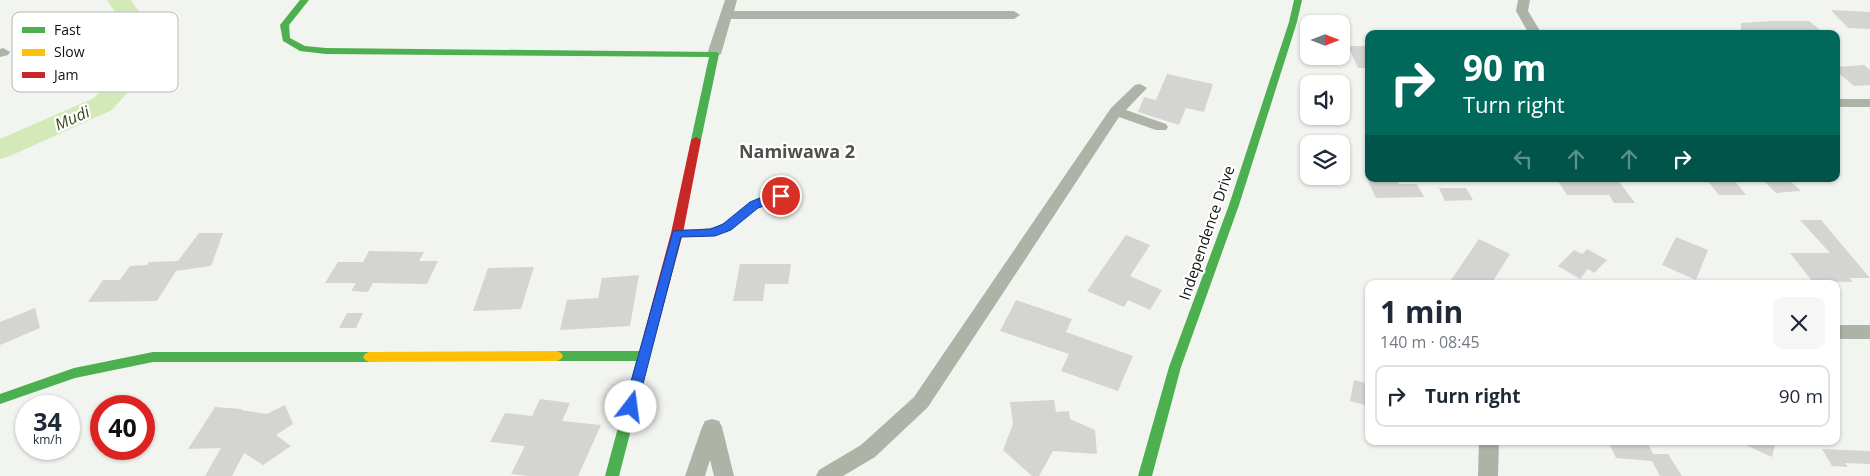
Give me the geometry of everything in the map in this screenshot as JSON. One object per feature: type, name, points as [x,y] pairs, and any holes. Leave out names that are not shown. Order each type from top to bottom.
[{"type":"street","points":[[305,0],[284,25],[286,39],[303,49],[326,51],[714,54]]},
{"type":"street","points":[[612,476],[677,233],[714,54],[730,0]]},
{"type":"street","name":"Independence Drive","points":[[1145,476],[1175,367],[1234,205],[1298,0]]},
{"type":"street","points":[[1524,0],[1522,11],[1534,30]]},
{"type":"street","points":[[726,15],[1014,15]]},
{"type":"street","points":[[826,476],[868,452],[921,402],[1116,111],[1140,88]]},
{"type":"street","points":[[1840,103],[1870,103]]},
{"type":"street","points":[[1116,111],[1160,127]]},
{"type":"street","points":[[1840,332],[1870,332]]},
{"type":"street","points":[[0,399],[74,373],[153,357],[644,356]]},
{"type":"street","points":[[695,476],[712,427],[724,476]]},
{"type":"street","points":[[1488,476],[1489,445]]},
{"type":"lane","points":[[677,233],[711,233],[727,227],[754,205],[781,196]]},
{"type":"building","points":[[1831,10],[1870,12],[1870,29],[1848,28]]},
{"type":"building","points":[[1809,21],[1820,30],[1741,30],[1741,23]]},
{"type":"building","points":[[1350,46],[1365,46],[1365,68],[1358,68],[1350,50]]},
{"type":"building","points":[[1864,65],[1870,70],[1870,85],[1854,86],[1840,74],[1840,67]]},
{"type":"building","points":[[1167,74],[1213,84],[1204,112],[1186,108],[1179,125],[1138,112],[1144,97],[1156,100]]},
{"type":"building","points":[[1368,182],[1417,184],[1424,197],[1376,198]]},
{"type":"building","points":[[1559,182],[1619,182],[1635,203],[1614,203],[1609,195],[1567,195]]},
{"type":"building","points":[[1709,182],[1736,182],[1746,195],[1719,195]]},
{"type":"building","points":[[1765,182],[1791,182],[1801,191],[1776,193]]},
{"type":"building","points":[[1439,188],[1466,188],[1473,200],[1445,201]]},
{"type":"building","points":[[1800,220],[1821,220],[1870,278],[1849,278],[1853,282],[1811,280],[1790,253],[1830,253]]},
{"type":"building","points":[[199,233],[223,233],[211,266],[176,271],[157,301],[88,302],[103,280],[120,280],[130,266],[147,265],[149,262],[178,261]]},
{"type":"building","points":[[1126,235],[1150,245],[1130,276],[1162,290],[1150,310],[1128,300],[1124,307],[1087,291]]},
{"type":"building","points":[[1676,237],[1708,250],[1696,280],[1662,265]]},
{"type":"building","points":[[1479,239],[1510,254],[1494,280],[1451,280]]},
{"type":"building","points":[[1587,249],[1607,260],[1594,273],[1588,269],[1580,279],[1558,266],[1574,250],[1582,254]]},
{"type":"building","points":[[369,251],[424,252],[419,261],[438,261],[427,284],[373,283],[368,292],[351,291],[356,283],[325,283],[338,262],[363,262]]},
{"type":"building","points":[[740,264],[791,264],[788,284],[765,284],[763,301],[733,301]]},
{"type":"building","points":[[534,267],[521,309],[473,311],[488,268]]},
{"type":"building","points":[[639,275],[630,326],[560,330],[567,300],[598,298],[602,278]]},
{"type":"building","points":[[1016,300],[1072,319],[1066,332],[1133,356],[1118,391],[1061,371],[1069,354],[1000,331]]},
{"type":"building","points":[[35,308],[40,328],[0,345],[0,322]]},
{"type":"building","points":[[347,313],[363,313],[356,328],[339,328]]},
{"type":"building","points":[[1354,380],[1365,383],[1365,405],[1350,401]]},
{"type":"building","points":[[540,399],[570,403],[562,421],[601,425],[578,476],[511,474],[525,446],[490,442],[505,413],[532,416]]},
{"type":"building","points":[[1054,400],[1056,412],[1069,411],[1070,419],[1095,430],[1097,454],[1053,451],[1039,476],[1032,476],[1003,450],[1013,424],[1010,402]]},
{"type":"building","points":[[285,405],[293,424],[276,435],[291,446],[263,465],[244,453],[232,476],[205,476],[221,448],[188,449],[215,407],[242,409],[267,414]]},
{"type":"building","points":[[1610,445],[1649,445],[1653,454],[1668,454],[1682,476],[1660,476],[1652,461],[1616,458]]},
{"type":"building","points":[[1746,445],[1775,445],[1772,457]]},
{"type":"building","points":[[1822,449],[1870,451],[1870,464],[1845,463],[1848,467],[1832,466]]},
{"type":"waterway","name":"Mudi","points":[[119,0],[127,12]]},
{"type":"waterway","name":"Mudi","points":[[0,150],[103,104],[114,92]]},
{"type":"traffic: fast","points":[[305,0],[284,25],[286,39],[303,49],[326,51],[714,54],[696,140]]},
{"type":"traffic: fast","points":[[1145,476],[1175,367],[1234,205],[1293,22],[1298,0]]},
{"type":"traffic: fast","points":[[557,356],[644,356],[612,476]]},
{"type":"traffic: fast","points":[[0,399],[74,373],[153,357],[369,357]]},
{"type":"traffic: slow","points":[[369,357],[557,356]]},
{"type":"traffic: jam","points":[[644,356],[677,233],[696,140]]},
{"type":"district","name":"Namiwawa 2","points":[[797,152]]},
{"type":"route","points":[[631,407],[677,233],[711,233],[727,227],[754,205],[781,196]]}]
